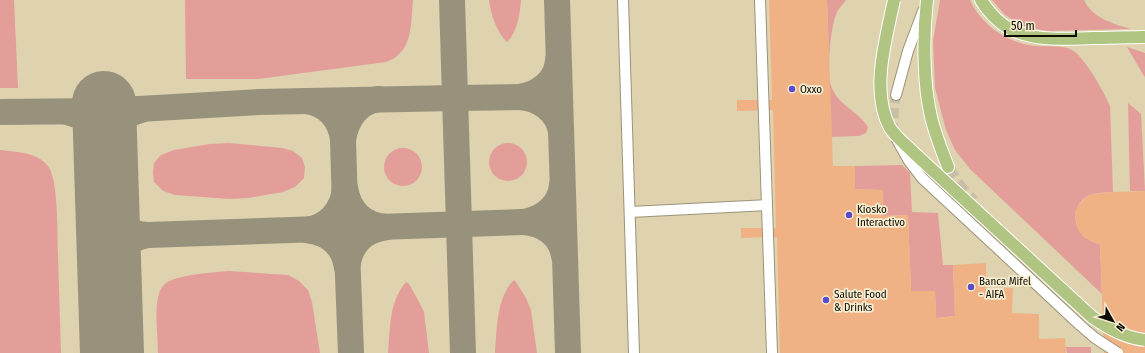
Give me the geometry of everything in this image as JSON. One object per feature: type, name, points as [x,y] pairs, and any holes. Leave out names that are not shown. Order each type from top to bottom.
[{"type":"main road","points":[[894,0],[881,67],[880,88],[882,105],[891,129],[914,153],[1092,317],[1105,326],[1128,337],[1145,340]]},
{"type":"main road","points":[[981,0],[987,10],[1000,22],[1016,32],[1035,37],[1076,39],[1145,37]]},
{"type":"main road","points":[[927,1],[925,41],[926,86],[936,136],[948,167]]},
{"type":"lane","points":[[623,0],[634,353]]},
{"type":"lane","points":[[760,0],[772,353]]},
{"type":"lane","points":[[896,95],[908,51],[927,1]]},
{"type":"lane","points":[[891,129],[909,161],[922,178],[1081,326],[1095,338],[1118,353]]},
{"type":"lane","points":[[630,212],[767,205]]},
{"type":"shaded area","points":[[0,0],[1145,0],[1145,353],[0,353]]},
{"type":"shaded area","points":[[0,0],[14,0],[18,88],[0,88]]},
{"type":"shaded area","points":[[185,0],[413,0],[409,38],[406,45],[396,57],[386,62],[258,79],[186,79]]},
{"type":"shaded area","points":[[489,0],[521,0],[516,28],[507,42],[500,33],[495,22]]},
{"type":"shaded area","points":[[827,0],[846,0],[837,12],[835,19],[831,38],[829,68]]},
{"type":"shaded area","points":[[940,0],[970,0],[981,17],[989,25],[997,32],[1016,41],[1036,46],[1070,49],[1081,58],[1093,74],[1103,92],[1110,106],[1113,192],[1095,193],[1089,195],[1081,201],[1076,212],[1076,223],[1078,229],[1086,238],[1100,244],[1102,294],[970,169],[955,150],[946,130],[935,88],[933,41]]},
{"type":"shaded area","points":[[992,0],[1084,0],[1092,11],[1098,16],[1131,29],[1048,31],[1025,27],[1005,15]]},
{"type":"shaded area","points":[[1127,47],[1145,53],[1145,77],[1144,76]]},
{"type":"shaded area","points":[[829,71],[831,87],[837,97],[865,122],[868,127],[866,133],[859,136],[831,137]]},
{"type":"shaded area","points":[[1128,103],[1141,114],[1145,191],[1130,191]]},
{"type":"shaded area","points":[[229,143],[282,148],[293,151],[302,158],[305,167],[304,178],[295,187],[283,192],[248,198],[230,199],[175,195],[163,191],[154,182],[154,163],[161,155],[174,150],[210,144]]},
{"type":"shaded area","points":[[508,143],[521,149],[527,162],[521,175],[508,181],[495,175],[489,162],[495,149]]},
{"type":"shaded area","points":[[403,148],[416,154],[422,167],[416,180],[403,186],[390,180],[384,167],[390,154]]},
{"type":"shaded area","points":[[0,150],[32,155],[43,161],[52,173],[57,209],[61,353],[0,353]]},
{"type":"shaded area","points":[[902,165],[910,173],[912,212],[938,213],[943,265],[953,265],[955,316],[936,318],[935,291],[911,291],[908,215],[883,216],[883,190],[855,189],[855,166]]},
{"type":"shaded area","points":[[229,271],[288,275],[299,281],[308,290],[312,302],[320,353],[158,353],[157,307],[159,293],[164,285],[177,278],[186,276]]},
{"type":"shaded area","points":[[514,280],[526,298],[531,310],[537,353],[495,353],[498,315],[508,287]]},
{"type":"shaded area","points":[[406,282],[409,284],[424,312],[429,353],[388,353],[393,307],[400,290]]},
{"type":"shaded area","points":[[1066,347],[1091,347],[1091,353],[1067,353]]},
{"type":"building","points":[[769,0],[827,0],[833,166],[855,166],[855,189],[883,190],[883,216],[908,215],[911,291],[935,291],[936,318],[955,316],[953,265],[986,263],[986,289],[1013,288],[1012,313],[1039,314],[1039,339],[1065,338],[1066,353],[780,353],[777,237],[741,238],[741,228],[776,228],[773,110],[737,111],[737,100],[772,100]]},
{"type":"building","points":[[1145,191],[1145,353],[1104,353],[1100,244],[1085,238],[1078,230],[1075,212],[1079,204],[1092,194]]},
{"type":"taxiway","points":[[452,0],[463,353]]},
{"type":"taxiway","points":[[557,0],[568,353]]},
{"type":"taxiway","points":[[558,60],[557,68],[545,86],[526,96],[519,97],[534,100],[546,107],[556,118],[561,132]]},
{"type":"taxiway","points":[[0,112],[104,111],[259,102],[519,97]]},
{"type":"taxiway","points":[[306,101],[314,102],[332,114],[336,119],[342,133],[343,140],[347,125],[354,113],[365,103],[379,99]]},
{"type":"taxiway","points":[[67,112],[82,117],[93,125],[98,130],[106,151],[109,136],[116,124],[127,116],[141,110]]},
{"type":"taxiway","points":[[343,140],[345,206]]},
{"type":"taxiway","points":[[562,185],[558,199],[544,215],[523,222],[544,228],[555,236],[564,256]]},
{"type":"taxiway","points":[[345,188],[350,204],[358,216],[378,226],[387,227],[371,231],[359,240],[351,252],[347,268],[343,253],[334,241],[322,234],[306,230],[321,225],[338,211],[344,196],[345,188]]},
{"type":"taxiway","points":[[107,197],[111,212],[120,224],[132,232],[148,235],[132,240],[121,249],[116,255],[110,269],[109,277]]},
{"type":"taxiway","points":[[148,235],[523,222]]},
{"type":"taxiway","points":[[347,251],[351,353]]},
{"type":"runway","points":[[104,103],[112,353]]},
{"type":"tunnel","points":[[893,133],[896,95]]},
{"type":"tunnel","points":[[948,167],[957,183],[973,201]]},
{"type":"place","name":"Oxxo","points":[[792,89]]},
{"type":"place","name":"Kiosko Interactivo","points":[[849,215]]},
{"type":"place","name":"Banca Mifel - AIFA","points":[[971,287]]},
{"type":"place","name":"Salute Food & Drinks","points":[[826,300]]}]
